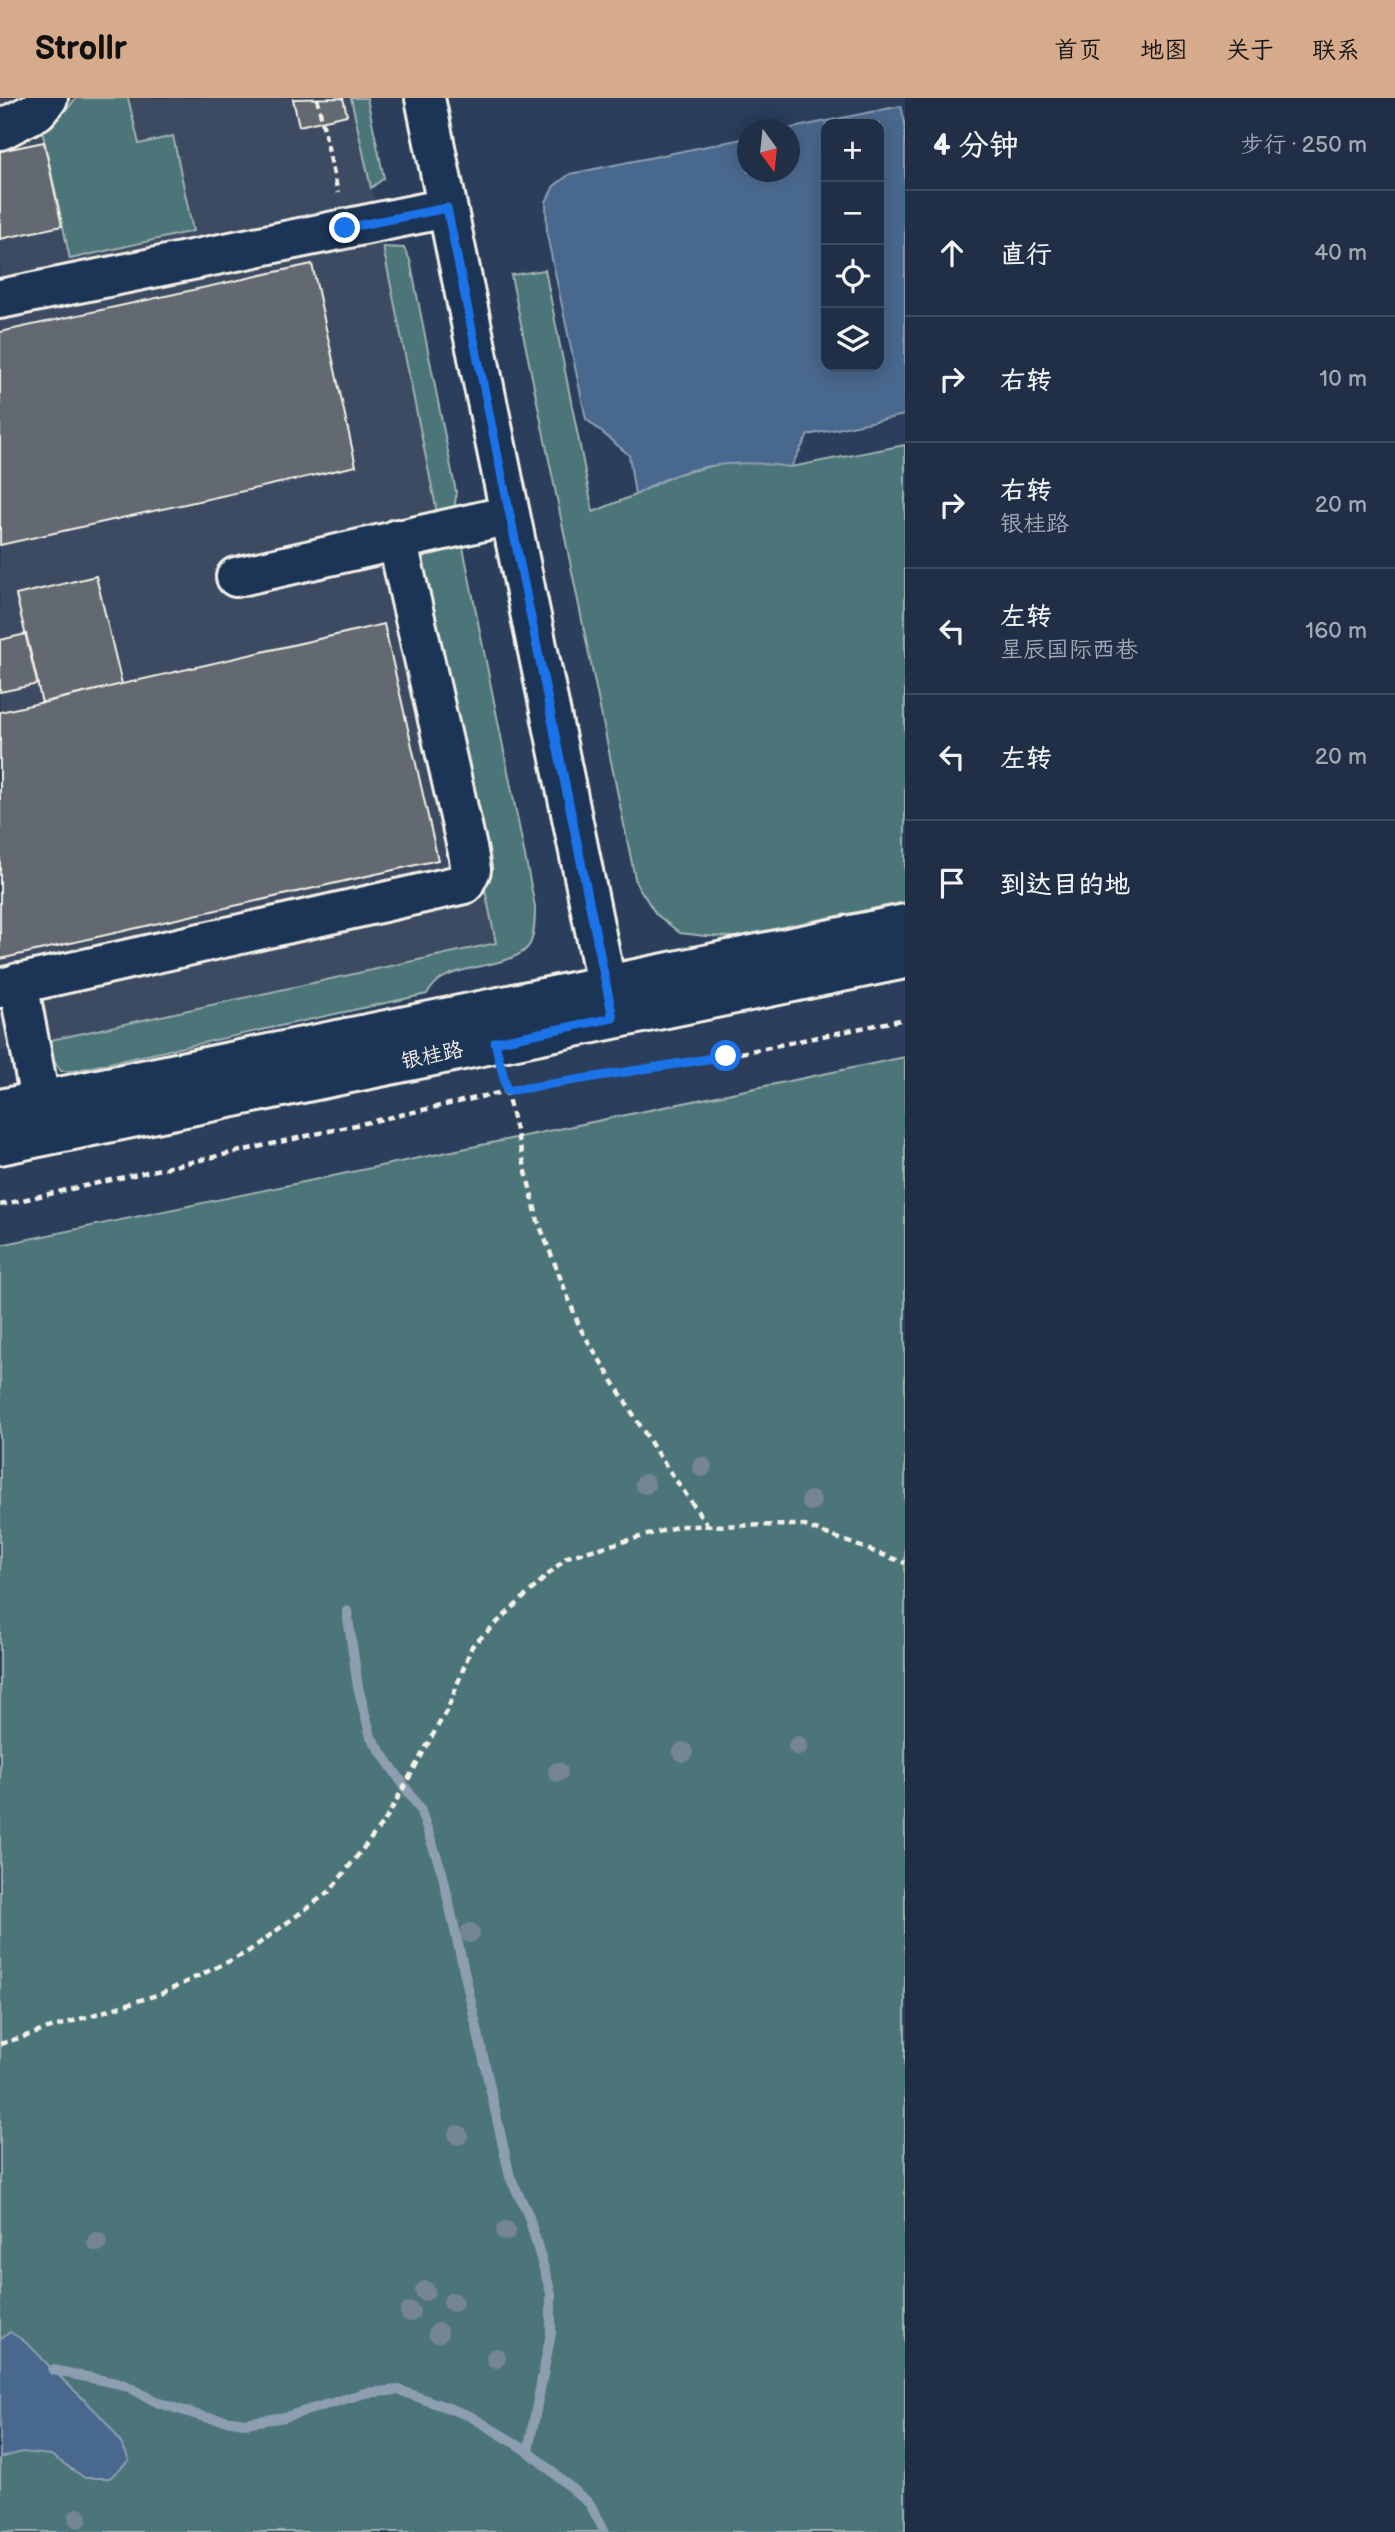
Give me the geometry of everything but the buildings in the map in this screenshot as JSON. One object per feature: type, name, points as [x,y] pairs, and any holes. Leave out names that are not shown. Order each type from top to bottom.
[{"type":"street","points":[[0,130],[37,111],[48,98]]},
{"type":"street","points":[[425,98],[610,1001]]},
{"type":"street","points":[[0,299],[447,208]]},
{"type":"street","points":[[236,577],[510,515]]},
{"type":"street","points":[[44,1118],[9,986],[464,884],[471,870],[468,852],[397,539]]},
{"type":"street","name":"银桂路","points":[[0,1145],[44,1118],[610,1001],[905,924]]},
{"type":"street","name":"银桂路","points":[[0,1109],[44,1118],[495,1042],[610,1001],[905,959]]},
{"type":"path","points":[[317,98],[345,228]]},
{"type":"path","points":[[0,1205],[507,1091],[726,1056],[905,1019]]},
{"type":"path","points":[[495,1042],[538,1221],[580,1328],[657,1453],[708,1526]]},
{"type":"path","points":[[0,2044],[163,1993],[246,1953],[330,1891],[386,1819],[449,1706],[472,1646],[567,1556],[680,1526],[802,1525],[905,1563]]},
{"type":"shaded area","points":[[0,98],[353,98],[523,937],[0,1051]]},
{"type":"shaded area","points":[[901,106],[905,123],[905,415],[808,435],[791,467],[747,463],[704,467],[670,477],[635,495],[629,455],[586,419],[547,235],[546,202],[554,186],[570,174],[737,140],[737,182],[800,182],[800,126],[821,122],[821,371],[884,371],[884,119],[837,119]]},
{"type":"shaded area","points":[[10,2332],[34,2350],[97,2412],[115,2434],[129,2460],[110,2478],[85,2478],[51,2455],[22,2452],[0,2458],[0,2340]]},
{"type":"green space","points":[[76,98],[128,98],[139,144],[173,136],[193,231],[70,259],[42,130]]},
{"type":"green space","points":[[351,98],[367,98],[384,178],[371,188]]},
{"type":"green space","points":[[383,247],[404,248],[410,260],[456,492],[453,510],[439,522]]},
{"type":"green space","points":[[545,270],[593,512],[674,475],[724,463],[760,462],[791,467],[905,445],[905,902],[735,937],[705,936],[680,933],[656,914],[636,883],[511,275]]},
{"type":"green space","points":[[444,546],[463,547],[535,906],[534,930],[530,944],[514,957],[447,975],[427,994],[73,1071],[61,1071],[54,1060],[51,1040],[496,943],[421,578],[420,561],[429,552]]},
{"type":"green space","points":[[905,1057],[905,2532],[0,2532],[0,1245]]},
{"type":"waterway","points":[[347,1611],[358,1687],[371,1737],[420,1809],[442,1872],[510,2177],[528,2214],[551,2293],[551,2333],[528,2451]]},
{"type":"waterway","points":[[53,2370],[125,2385],[159,2403],[204,2417],[245,2423],[285,2417],[365,2393],[399,2390],[470,2416],[528,2451],[590,2504],[605,2532]]},
{"type":"route","points":[[345,228],[447,208],[613,1018],[495,1042],[507,1091],[726,1056]]}]
